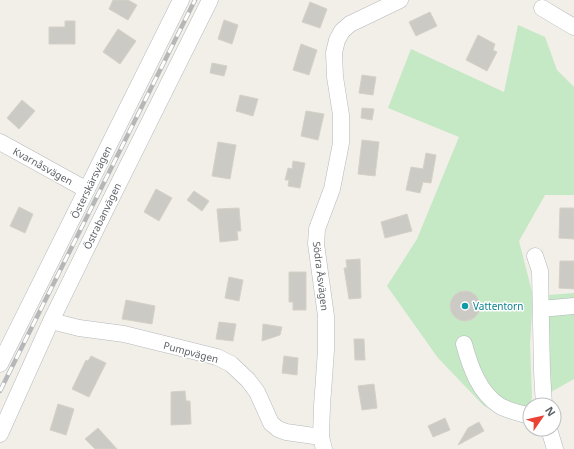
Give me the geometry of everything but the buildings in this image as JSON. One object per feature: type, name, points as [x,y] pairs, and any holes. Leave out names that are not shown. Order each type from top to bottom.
[{"type":"street","name":"Österskärsvägen","points":[[0,364],[182,0]]},
{"type":"street","name":"Östrabanvägen","points":[[0,434],[51,321],[210,0]]},
{"type":"street","name":"Södra Åsvägen","points":[[323,443],[322,406],[326,350],[326,316],[316,244],[317,229],[332,188],[341,143],[341,115],[335,76],[334,53],[337,40],[342,31],[350,24],[400,0]]},
{"type":"street","points":[[542,8],[574,26]]},
{"type":"street","name":"Kvarnåsvägen","points":[[0,142],[87,190]]},
{"type":"street","points":[[536,256],[540,271],[544,397]]},
{"type":"street","points":[[541,309],[574,306]]},
{"type":"street","name":"Pumpvägen","points":[[51,321],[79,328],[124,334],[217,357],[231,364],[248,380],[257,392],[271,423],[278,429],[323,443]]},
{"type":"street","points":[[464,344],[469,365],[477,381],[488,395],[499,406],[522,414]]},
{"type":"street","points":[[552,437],[555,449]]},
{"type":"green space","points":[[518,25],[545,37],[557,70],[574,87],[574,195],[545,195],[519,241],[533,296],[530,344],[532,397],[522,397],[522,423],[484,406],[438,358],[387,286],[417,239],[459,137],[388,108],[411,49],[504,92]]},
{"type":"green space","points":[[574,293],[574,379],[551,392],[548,295]]},
{"type":"railway","points":[[0,391],[195,0]]},
{"type":"place","name":"Vattentorn","points":[[465,306]]}]
